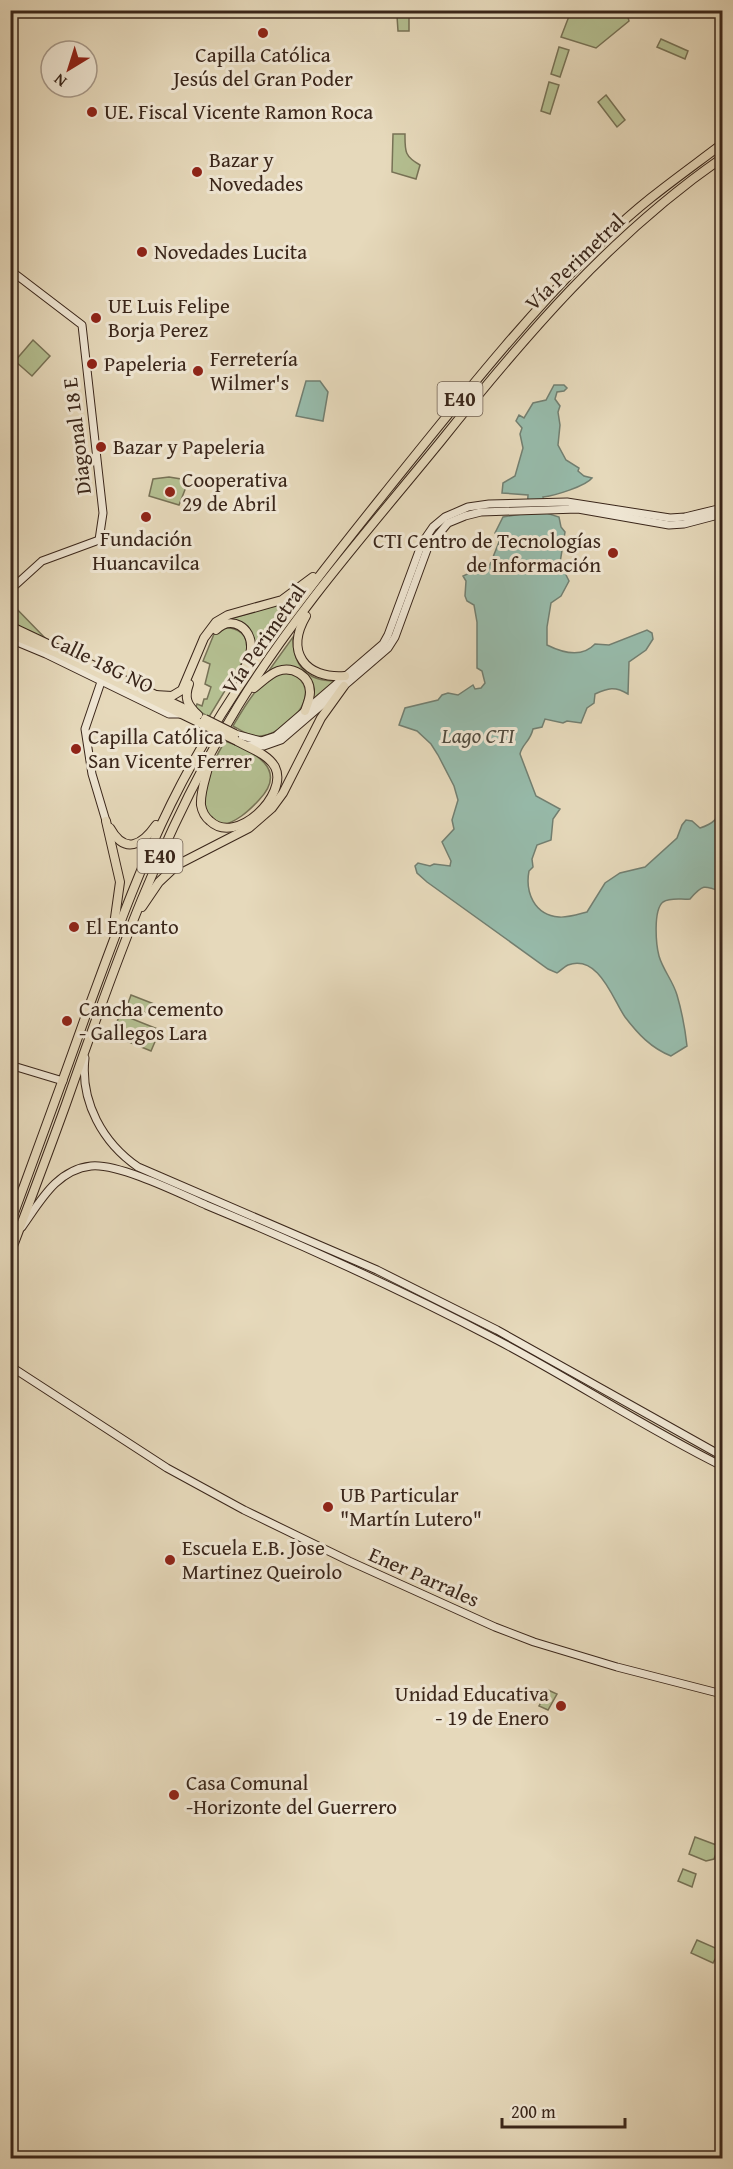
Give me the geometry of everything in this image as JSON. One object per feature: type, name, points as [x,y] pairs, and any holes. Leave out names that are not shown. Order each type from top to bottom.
[{"type":"highway","name":"Vía Perimetral","points":[[10,1224],[142,867],[188,770],[236,690],[271,638],[342,546],[500,350],[563,280],[611,232],[663,188],[723,144]]},
{"type":"highway","name":"Vía Perimetral","points":[[10,1254],[131,923],[181,811],[238,706],[321,588],[508,357],[606,253],[659,206],[723,158]]},
{"type":"highway","points":[[153,693],[172,696],[182,690],[204,639],[214,623],[228,615],[284,599],[305,584],[342,546]]},
{"type":"highway","points":[[321,588],[300,628],[297,644],[299,654],[304,663],[325,676],[355,672]]},
{"type":"highway","points":[[202,719],[187,702],[188,686],[214,631],[230,622],[244,628],[251,646],[249,658],[236,690]]},
{"type":"highway","points":[[238,706],[264,679],[275,672],[286,670],[298,673],[308,683],[310,694],[305,711]]},
{"type":"highway","points":[[131,923],[159,882],[172,868],[249,828],[272,808],[321,718],[344,686]]},
{"type":"highway","points":[[211,755],[202,795],[202,810],[207,818],[216,825],[225,828],[237,826],[251,818],[265,805],[272,795],[277,779],[276,770],[269,760],[236,738]]},
{"type":"highway","points":[[105,821],[122,843],[132,845],[148,836],[170,805]]},
{"type":"highway","points":[[105,821],[120,882],[110,949]]},
{"type":"main road","points":[[10,626],[102,678],[180,714],[202,719]]},
{"type":"main road","points":[[10,634],[29,638],[153,693],[236,738]]},
{"type":"main road","points":[[105,664],[153,693]]},
{"type":"street","points":[[10,20],[19,10]]},
{"type":"street","name":"Diagonal 18 E","points":[[10,270],[82,325],[103,513],[100,537],[97,542],[42,561],[10,590]]},
{"type":"street","points":[[236,738],[256,741],[269,739],[280,733],[375,655],[388,648],[395,637],[422,543],[445,517],[468,507],[489,504],[578,502],[670,518],[685,518],[723,508]]},
{"type":"street","points":[[411,579],[428,547],[448,523],[481,512],[578,509],[669,525],[684,524],[723,514]]},
{"type":"street","name":"Calle 18G NO","points":[[10,639],[102,678]]},
{"type":"street","points":[[236,738],[258,747],[276,743],[344,686],[355,672]]},
{"type":"street","points":[[102,678],[85,729],[92,774],[105,821]]},
{"type":"street","points":[[88,1042],[84,1067],[88,1091],[97,1121],[108,1139],[122,1154],[147,1172],[243,1216]]},
{"type":"street","points":[[10,1065],[63,1081]]},
{"type":"street","points":[[18,1234],[47,1192],[59,1179],[74,1170],[99,1166],[116,1169],[278,1230],[507,1346],[723,1466]]},
{"type":"street","points":[[290,1236],[377,1270],[510,1337],[723,1456]]},
{"type":"street","name":"Ener Parrales","points":[[10,1366],[166,1468],[236,1506],[349,1561],[495,1628],[534,1642],[617,1667],[723,1694]]},
{"type":"shaded area","points":[[626,10],[629,21],[596,48],[561,37],[571,11]]},
{"type":"shaded area","points":[[397,16],[409,17],[409,31],[398,31]]},
{"type":"shaded area","points":[[661,39],[688,51],[685,59],[657,47]]},
{"type":"shaded area","points":[[559,47],[569,50],[560,77],[551,74]]},
{"type":"shaded area","points":[[549,82],[559,85],[550,114],[541,111]]},
{"type":"shaded area","points":[[606,95],[625,120],[617,127],[598,102]]},
{"type":"shaded area","points":[[393,134],[405,134],[406,152],[420,165],[416,179],[392,172]]},
{"type":"shaded area","points":[[33,340],[50,356],[32,376],[15,361]]},
{"type":"shaded area","points":[[169,477],[181,479],[186,487],[179,505],[149,496],[153,479]]},
{"type":"shaded area","points":[[288,602],[252,654],[255,642],[251,632],[222,621]]},
{"type":"shaded area","points":[[11,603],[46,639],[11,623]]},
{"type":"shaded area","points":[[226,627],[241,633],[249,648],[209,717],[195,709],[197,704],[202,706],[211,687],[205,684],[210,664],[203,661],[214,634]]},
{"type":"shaded area","points":[[293,637],[295,656],[303,670],[316,678],[335,681],[311,704],[312,695],[299,671],[265,676]]},
{"type":"shaded area","points":[[289,672],[301,680],[305,690],[304,701],[289,722],[266,735],[255,736],[233,726],[263,684],[275,675]]},
{"type":"shaded area","points":[[225,741],[256,756],[269,770],[270,779],[267,789],[250,809],[237,819],[221,826],[207,813],[203,797],[208,776]]},
{"type":"shaded area","points":[[131,995],[154,1004],[150,1014],[127,1006]]},
{"type":"shaded area","points":[[120,1014],[160,1030],[151,1051],[112,1035]]},
{"type":"shaded area","points":[[548,1690],[557,1694],[548,1710],[539,1706]]},
{"type":"shaded area","points":[[695,1837],[719,1846],[714,1859],[706,1861],[689,1854]]},
{"type":"shaded area","points":[[683,1869],[696,1874],[692,1887],[678,1881]]},
{"type":"shaded area","points":[[697,1940],[720,1950],[713,1963],[691,1953]]},
{"type":"water","points":[[306,381],[320,381],[328,392],[323,421],[296,416]]},
{"type":"water","name":"Lago CTI","points":[[554,385],[564,385],[567,388],[557,392],[555,399],[560,406],[558,445],[566,460],[579,468],[578,471],[584,476],[592,478],[562,493],[543,497],[546,513],[559,517],[561,527],[565,532],[560,563],[569,581],[561,596],[551,603],[547,645],[566,652],[578,653],[595,644],[609,645],[647,630],[652,633],[653,639],[646,650],[629,662],[628,694],[612,689],[595,694],[594,703],[587,708],[581,723],[567,721],[563,723],[545,719],[542,727],[533,729],[522,748],[520,754],[536,796],[560,809],[553,819],[551,840],[537,845],[532,859],[533,867],[529,871],[528,887],[537,907],[550,915],[566,917],[587,912],[605,883],[620,873],[645,867],[677,838],[686,820],[692,821],[700,828],[712,823],[722,806],[722,892],[704,887],[690,899],[666,900],[658,912],[656,936],[659,956],[677,995],[687,1046],[671,1056],[645,1040],[625,1017],[604,980],[588,966],[579,963],[568,965],[557,973],[548,969],[427,882],[417,873],[415,866],[418,863],[430,866],[434,864],[450,866],[451,861],[442,842],[454,829],[452,820],[458,800],[454,786],[431,744],[417,731],[399,725],[405,708],[438,700],[442,695],[448,693],[458,695],[473,685],[475,689],[481,688],[485,683],[482,671],[477,668],[477,622],[474,605],[467,601],[465,596],[466,581],[463,576],[489,567],[501,537],[495,533],[503,517],[527,513],[528,495],[502,493],[503,483],[515,476],[523,448],[520,434],[522,428],[516,421],[519,415],[524,418],[533,403],[546,400]]},
{"type":"place","name":"Capilla Católica Jesús del Gran Poder","points":[[263,33]]},
{"type":"place","name":"UE. Fiscal Vicente Ramon Roca","points":[[92,112]]},
{"type":"place","name":"Bazar y Novedades","points":[[197,172]]},
{"type":"place","name":"Novedades Lucita","points":[[142,252]]},
{"type":"place","name":"UE Luis Felipe Borja Perez","points":[[96,318]]},
{"type":"place","name":"Papeleria","points":[[92,364]]},
{"type":"place","name":"Ferretería Wilmer's","points":[[198,371]]},
{"type":"place","name":"Bazar y Papeleria","points":[[101,447]]},
{"type":"place","name":"Cooperativa 29 de Abril","points":[[170,492]]},
{"type":"place","name":"Fundación Huancavilca","points":[[146,517]]},
{"type":"place","name":"CTI Centro de Tecnologías de Información","points":[[613,553]]},
{"type":"place","name":"Capilla Católica San Vicente Ferrer","points":[[76,749]]},
{"type":"place","name":"El Encanto","points":[[74,927]]},
{"type":"place","name":"Cancha cemento - Gallegos Lara","points":[[67,1021]]},
{"type":"place","name":"UB Particular \"Martín Lutero\"","points":[[328,1507]]},
{"type":"place","name":"Escuela E.B. Jose Martinez Queirolo","points":[[170,1560]]},
{"type":"place","name":"Unidad Educativa - 19 de Enero","points":[[561,1706]]},
{"type":"place","name":"Casa Comunal -Horizonte del Guerrero","points":[[174,1795]]}]
